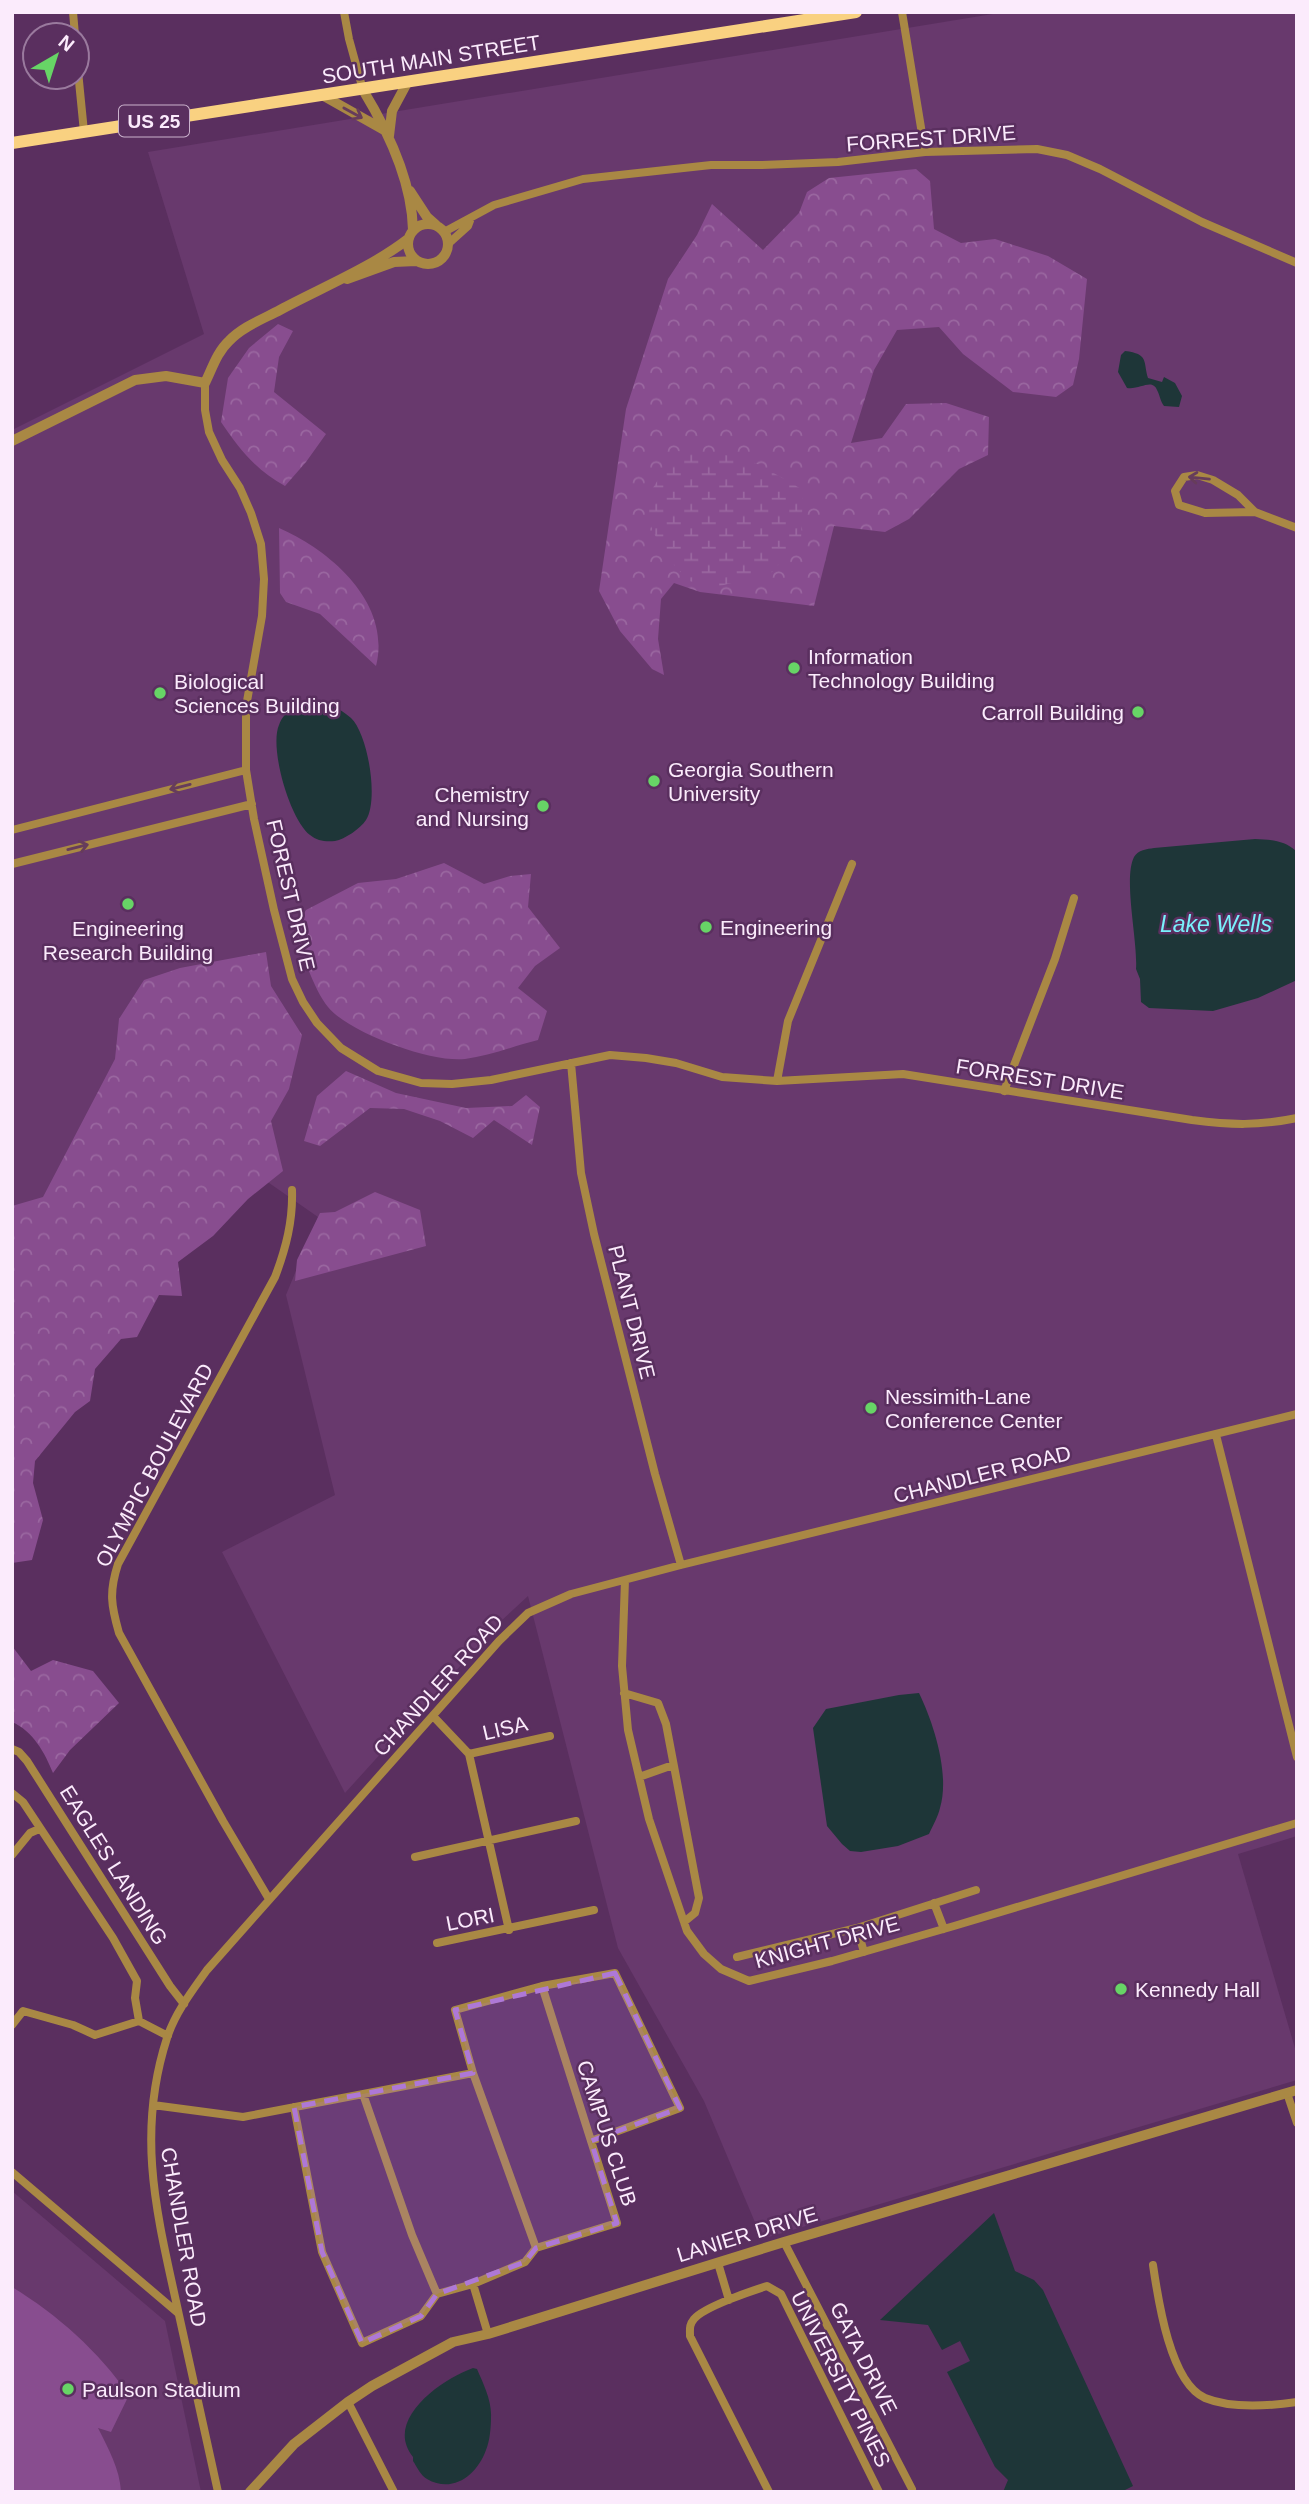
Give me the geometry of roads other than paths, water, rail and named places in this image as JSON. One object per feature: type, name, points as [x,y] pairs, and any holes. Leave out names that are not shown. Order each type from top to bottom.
[{"type":"main road","name":"SOUTH MAIN STREET","points":[[12,143],[856,12]]},
{"type":"street","points":[[344,12],[363,90],[387,135],[407,186],[413,215],[408,250],[416,261]]},
{"type":"street","points":[[903,13],[925,152]]},
{"type":"street","points":[[387,135],[392,111],[407,83]]},
{"type":"street","points":[[80,91],[84,132]]},
{"type":"street","points":[[323,96],[387,135]]},
{"type":"street","name":"FORREST DRIVE","points":[[441,229],[471,218],[494,205],[583,179],[711,165],[838,162],[925,152],[1037,149],[1067,155],[1100,169],[1202,222],[1297,263]]},
{"type":"street","points":[[407,186],[427,217],[441,229],[448,244]]},
{"type":"street","points":[[334,283],[394,262],[437,262],[445,254],[448,244],[468,226],[471,218]]},
{"type":"street","points":[[12,441],[135,380],[166,376],[205,383],[219,354],[244,328],[395,249],[425,224],[441,229]]},
{"type":"street","name":"FOREST DRIVE","points":[[205,383],[205,410],[209,432],[222,460],[240,488],[261,544],[264,579],[262,617],[246,707],[246,770],[274,910],[292,979],[310,1012],[341,1048],[378,1071],[421,1083],[452,1084],[491,1080],[610,1055],[676,1063],[722,1077],[777,1081]]},
{"type":"street","points":[[1255,512],[1238,495],[1213,480],[1197,475],[1184,477],[1175,491],[1180,505],[1205,513],[1255,512],[1297,528]]},
{"type":"street","points":[[12,830],[246,770]]},
{"type":"street","points":[[12,864],[252,804]]},
{"type":"street","points":[[777,1081],[788,1021],[852,864]]},
{"type":"street","points":[[1004,1091],[1055,959],[1074,898]]},
{"type":"street","name":"PLANT DRIVE","points":[[571,1063],[581,1173],[594,1234],[681,1565]]},
{"type":"street","name":"FORREST DRIVE","points":[[777,1081],[904,1074],[1234,1125],[1265,1125],[1297,1118]]},
{"type":"street","name":"OLYMPIC BOULEVARD","points":[[269,1899],[118,1633],[111,1604],[111,1585],[118,1564],[275,1277],[286,1248],[292,1190]]},
{"type":"street","name":"CHANDLER ROAD","points":[[218,2492],[151,2173],[149,2141],[153,2105],[159,2067],[168,2036],[184,2004],[207,1970],[499,1641],[528,1613],[571,1594],[1297,1414]]},
{"type":"street","points":[[1216,1435],[1297,1757]]},
{"type":"street","name":"KNIGHT DRIVE","points":[[625,1580],[622,1666],[624,1693],[628,1730],[649,1819],[687,1931],[704,1954],[721,1969],[749,1980],[864,1952],[1297,1823]]},
{"type":"street","points":[[624,1693],[658,1703],[666,1724],[699,1898],[695,1913],[684,1923]]},
{"type":"street","points":[[433,1716],[469,1754],[509,1930]]},
{"type":"street","name":"LISA","points":[[469,1754],[550,1736]]},
{"type":"street","name":"EAGLES LANDING","points":[[12,1749],[27,1761],[184,2004]]},
{"type":"street","points":[[639,1777],[673,1765]]},
{"type":"street","points":[[12,1793],[23,1801],[113,1938],[137,1982],[135,1998],[139,2021]]},
{"type":"street","points":[[415,1857],[576,1821]]},
{"type":"street","points":[[12,1855],[30,1833],[39,1829]]},
{"type":"street","points":[[737,1957],[857,1928],[976,1890]]},
{"type":"street","points":[[934,1903],[944,1929]]},
{"type":"street","name":"LORI","points":[[438,1943],[594,1910]]},
{"type":"street","points":[[857,1928],[864,1952]]},
{"type":"street","points":[[536,2248],[473,2074],[455,2010],[542,1986],[615,1973],[680,2108],[591,2141]]},
{"type":"street","name":"CAMPUS CLUB","points":[[437,2294],[473,2284],[525,2262],[536,2248],[617,2223],[542,1986]]},
{"type":"street","points":[[12,2025],[23,2011],[73,2025],[95,2035],[139,2021],[168,2036]]},
{"type":"street","points":[[153,2105],[243,2117],[473,2074]]},
{"type":"street","points":[[1292,2092],[1297,2123]]},
{"type":"street","name":"LANIER DRIVE","points":[[250,2492],[295,2444],[348,2402],[453,2342],[488,2334],[784,2242],[1292,2092]]},
{"type":"street","points":[[294,2107],[322,2252],[362,2343],[421,2316],[437,2294],[412,2235],[363,2094]]},
{"type":"street","points":[[12,2172],[179,2314]]},
{"type":"street","name":"GATA DRIVE","points":[[784,2242],[912,2489]]},
{"type":"street","points":[[718,2263],[729,2300]]},
{"type":"street","points":[[1153,2265],[1158,2297],[1176,2361],[1186,2380],[1203,2397],[1259,2406],[1297,2402]]},
{"type":"street","points":[[473,2284],[488,2334]]},
{"type":"street","name":"UNIVERSITY PINES","points":[[769,2492],[691,2336],[690,2325],[695,2317],[729,2300],[767,2286],[781,2294],[879,2492]]},
{"type":"street","points":[[348,2402],[394,2492]]},
{"type":"water","points":[[1125,351],[1142,356],[1148,378],[1162,382],[1164,377],[1175,383],[1182,396],[1179,407],[1164,406],[1152,385],[1127,388],[1118,372],[1121,355]]},
{"type":"water","points":[[312,700],[333,706],[351,718],[362,738],[370,768],[372,798],[366,820],[352,833],[335,841],[316,839],[303,827],[289,800],[279,766],[279,725],[292,709]]},
{"type":"water","name":"Lake Wells","points":[[1255,839],[1282,843],[1297,852],[1297,980],[1258,998],[1213,1011],[1149,1008],[1141,1002],[1140,979],[1136,969],[1130,895],[1134,857],[1140,851],[1151,848]]},
{"type":"water","points":[[919,1693],[935,1734],[942,1765],[943,1795],[937,1818],[929,1834],[898,1846],[861,1852],[850,1851],[827,1826],[813,1728],[826,1709]]},
{"type":"water","points":[[994,2213],[1015,2271],[1034,2280],[1043,2290],[1133,2486],[1121,2492],[1003,2492],[1008,2480],[995,2467],[947,2372],[970,2361],[960,2341],[942,2350],[928,2325],[880,2320]]},
{"type":"water","points":[[473,2368],[477,2369],[490,2405],[491,2425],[487,2446],[477,2467],[463,2480],[437,2483],[423,2476],[413,2461],[406,2443],[405,2429],[411,2415],[432,2391]]},
{"type":"place","name":"Information Technology Building","points":[[794,668]]},
{"type":"place","name":"Biological Sciences Building","points":[[160,693]]},
{"type":"place","name":"Carroll Building","points":[[1138,712]]},
{"type":"place","name":"Georgia Southern University","points":[[654,781]]},
{"type":"place","name":"Chemistry and Nursing","points":[[543,806]]},
{"type":"place","name":"Engineering Research Building","points":[[128,904]]},
{"type":"place","name":"Engineering","points":[[706,927]]},
{"type":"place","name":"Nessimith-Lane Conference Center","points":[[871,1408]]},
{"type":"place","name":"Kennedy Hall","points":[[1121,1989]]},
{"type":"place","name":"Paulson Stadium","points":[[68,2389]]}]
